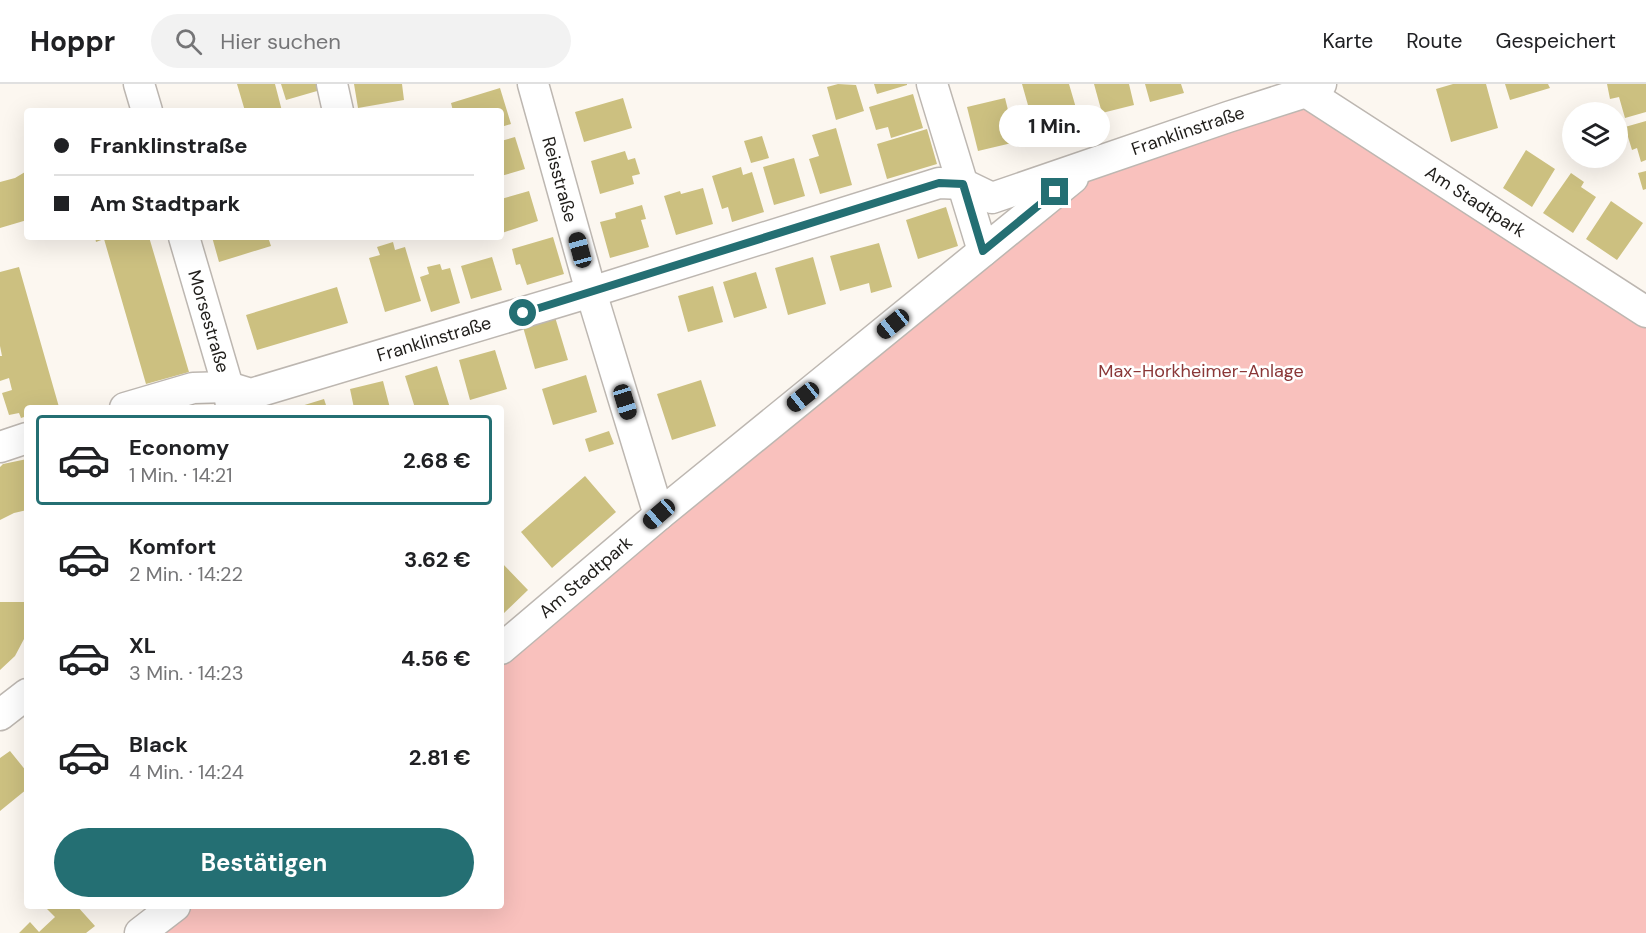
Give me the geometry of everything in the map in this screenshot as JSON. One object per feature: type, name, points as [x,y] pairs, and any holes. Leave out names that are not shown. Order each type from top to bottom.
[{"type":"street","points":[[139,84],[146,108]]},
{"type":"street","points":[[332,84],[337,108]]},
{"type":"street","name":"Reisstraße","points":[[533,84],[591,292],[659,514]]},
{"type":"street","points":[[932,84],[983,251]]},
{"type":"street","name":"Franklinstraße","points":[[135,405],[193,388],[230,397],[251,394],[591,292],[939,183],[963,184],[992,198],[1310,86]]},
{"type":"street","name":"Am Stadtpark","points":[[1310,86],[1646,312]]},
{"type":"street","name":"Am Stadtpark","points":[[504,646],[659,514],[1088,165]]},
{"type":"street","name":"Morsestraße","points":[[185,240],[230,397]]},
{"type":"street","points":[[0,447],[24,439]]},
{"type":"street","points":[[0,716],[24,696]]},
{"type":"street","points":[[140,933],[171,909]]},
{"type":"green space","name":"Max-Horkheimer-Anlage","points":[[1294,103],[1341,124],[1646,322],[1646,933],[159,933],[190,909],[504,909],[504,661],[660,525],[1097,170]]},
{"type":"building","points":[[237,84],[275,84],[281,108],[244,108]]},
{"type":"building","points":[[281,84],[323,84],[324,89],[286,100]]},
{"type":"building","points":[[354,84],[402,84],[404,100],[358,108]]},
{"type":"building","points":[[838,84],[856,85],[864,111],[836,120],[827,87]]},
{"type":"building","points":[[874,84],[907,84],[907,85],[877,94]]},
{"type":"building","points":[[1022,84],[1069,84],[1081,125],[1037,137]]},
{"type":"building","points":[[1094,84],[1129,84],[1134,105],[1102,113]]},
{"type":"building","points":[[1145,84],[1181,84],[1184,93],[1150,102]]},
{"type":"building","points":[[1453,84],[1486,84],[1498,128],[1451,142],[1436,89]]},
{"type":"building","points":[[1505,84],[1548,84],[1550,88],[1510,100]]},
{"type":"building","points":[[1607,84],[1646,84],[1646,112],[1628,117],[1628,102],[1620,102],[1619,97],[1610,99]]},
{"type":"building","points":[[500,88],[511,124],[504,126],[504,108],[452,108],[451,103]]},
{"type":"building","points":[[913,94],[923,128],[891,138],[888,127],[876,130],[869,107]]},
{"type":"building","points":[[623,98],[632,128],[584,142],[575,112]]},
{"type":"building","points":[[1005,98],[1016,142],[978,151],[967,107]]},
{"type":"building","points":[[1646,121],[1646,160],[1641,162],[1637,148],[1632,150],[1628,126]]},
{"type":"building","points":[[836,128],[852,185],[820,194],[809,159],[819,156],[812,135]]},
{"type":"building","points":[[927,129],[937,164],[887,179],[877,144]]},
{"type":"building","points":[[762,136],[769,158],[751,163],[744,141]]},
{"type":"building","points":[[515,137],[525,169],[504,175],[504,140]]},
{"type":"building","points":[[1526,150],[1555,169],[1532,207],[1503,188]]},
{"type":"building","points":[[625,151],[628,160],[635,158],[640,174],[632,176],[634,184],[600,194],[591,161]]},
{"type":"building","points":[[794,158],[805,196],[774,205],[763,167]]},
{"type":"building","points":[[741,167],[743,175],[752,172],[764,212],[732,222],[728,207],[722,209],[712,176]]},
{"type":"building","points":[[1646,171],[1646,189],[1643,190],[1638,173]]},
{"type":"building","points":[[24,173],[24,221],[0,228],[0,182]]},
{"type":"building","points":[[1571,173],[1584,182],[1581,187],[1596,197],[1573,233],[1543,213]]},
{"type":"building","points":[[703,188],[713,224],[676,235],[664,196]]},
{"type":"building","points":[[529,191],[538,221],[504,232],[504,198]]},
{"type":"building","points":[[1611,201],[1643,223],[1617,260],[1586,239]]},
{"type":"building","points":[[642,205],[646,219],[641,220],[649,247],[610,258],[600,222],[616,218],[615,213]]},
{"type":"building","points":[[946,207],[958,246],[918,259],[906,220]]},
{"type":"building","points":[[553,237],[564,274],[527,285],[520,264],[516,265],[512,249]]},
{"type":"building","points":[[104,240],[150,240],[189,372],[146,384]]},
{"type":"building","points":[[213,240],[269,240],[271,246],[219,262]]},
{"type":"building","points":[[393,242],[395,250],[405,247],[421,301],[385,312],[369,258],[380,255],[377,247]]},
{"type":"building","points":[[879,243],[892,287],[871,293],[869,283],[840,291],[830,256]]},
{"type":"building","points":[[492,257],[502,290],[471,299],[461,266]]},
{"type":"building","points":[[813,257],[826,304],[788,315],[775,268]]},
{"type":"building","points":[[440,264],[442,270],[450,268],[460,303],[431,312],[420,277],[429,274],[427,267]]},
{"type":"building","points":[[19,267],[58,405],[24,405],[24,417],[21,418],[19,413],[9,415],[2,393],[12,390],[9,378],[0,381],[0,356],[2,356],[0,272]]},
{"type":"building","points":[[756,272],[767,308],[734,318],[723,282]]},
{"type":"building","points":[[713,286],[723,322],[688,332],[678,296]]},
{"type":"building","points":[[337,287],[348,323],[257,350],[246,315]]},
{"type":"building","points":[[555,317],[568,360],[535,369],[523,327]]},
{"type":"building","points":[[495,350],[507,389],[470,400],[459,360]]},
{"type":"building","points":[[437,366],[449,405],[414,405],[405,376]]},
{"type":"building","points":[[586,375],[597,412],[553,425],[542,389]]},
{"type":"building","points":[[701,380],[716,426],[672,440],[657,394]]},
{"type":"building","points":[[383,381],[389,405],[353,405],[350,389]]},
{"type":"building","points":[[324,399],[326,405],[304,405]]},
{"type":"building","points":[[609,431],[614,444],[589,452],[585,439]]},
{"type":"building","points":[[24,460],[24,511],[0,520],[0,467],[3,464]]},
{"type":"building","points":[[585,476],[616,512],[552,568],[521,532]]},
{"type":"building","points":[[504,565],[528,590],[504,613]]},
{"type":"building","points":[[0,602],[24,602],[24,639],[15,656],[0,670]]},
{"type":"building","points":[[10,751],[24,768],[24,791],[0,811],[0,758]]},
{"type":"building","points":[[47,909],[80,909],[95,926],[86,933],[19,933],[30,922],[39,932],[55,917]]},
{"type":"route","points":[[523,313],[939,183],[963,184],[983,251],[1055,192]]}]
